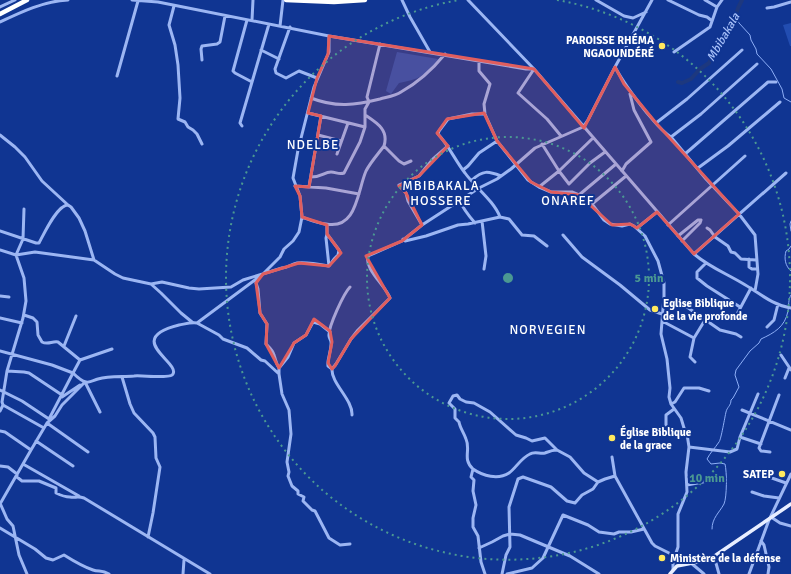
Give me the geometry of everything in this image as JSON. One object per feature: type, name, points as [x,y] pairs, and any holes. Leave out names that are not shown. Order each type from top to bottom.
[{"type":"highway","points":[[0,14],[27,0]]},
{"type":"highway","points":[[284,0],[334,2],[365,0]]},
{"type":"main road","points":[[672,572],[677,566],[703,561],[714,556],[759,524],[770,519],[791,504]]},
{"type":"street","points":[[0,7],[15,0]]},
{"type":"street","points":[[0,22],[22,12],[51,2],[68,0]]},
{"type":"street","points":[[132,0],[166,2],[174,6],[290,27],[329,36],[445,54],[526,69],[534,68]]},
{"type":"street","points":[[252,20],[253,0]]},
{"type":"street","points":[[280,26],[284,0]]},
{"type":"street","points":[[402,0],[410,18],[430,52]]},
{"type":"street","points":[[468,0],[534,68],[682,241],[706,263],[778,304],[791,308]]},
{"type":"street","points":[[596,0],[624,16],[633,18],[647,11]]},
{"type":"street","points":[[332,368],[351,339],[390,298],[371,270],[367,259],[368,256],[403,239],[479,188],[503,175],[516,166],[535,148],[583,127],[652,0]]},
{"type":"street","points":[[668,0],[711,20]]},
{"type":"street","points":[[705,0],[717,7]]},
{"type":"street","points":[[674,52],[710,27],[711,20],[722,0]]},
{"type":"street","points":[[117,76],[138,1]]},
{"type":"street","points":[[767,8],[791,2]]},
{"type":"street","points":[[174,6],[169,25],[175,45],[178,65],[180,98],[178,119],[185,122],[188,127],[194,130],[202,144]]},
{"type":"street","points":[[202,60],[202,46],[217,44],[220,42],[226,16]]},
{"type":"street","points":[[247,20],[233,71],[252,82]]},
{"type":"street","points":[[242,126],[240,123],[269,24]]},
{"type":"street","points":[[290,27],[275,71],[280,76],[287,78],[301,71],[317,78]]},
{"type":"street","points":[[197,323],[263,274],[280,258],[284,248],[297,236],[302,218],[300,196],[292,178],[311,98],[317,78],[328,54],[329,36]]},
{"type":"street","points":[[311,177],[318,177],[331,172],[344,174],[360,142],[365,127],[365,109],[369,102],[367,97],[380,44]]},
{"type":"street","points":[[261,50],[279,59]]},
{"type":"street","points":[[656,123],[688,99],[742,50]]},
{"type":"street","points":[[311,98],[336,105],[369,102],[401,93],[430,72],[445,54]]},
{"type":"street","points":[[479,61],[479,71],[490,84],[484,108],[485,114],[497,141],[528,180],[551,192],[572,192],[579,195],[592,204],[607,223],[612,225],[630,224],[637,228],[645,236],[656,255],[662,273],[664,296],[661,334],[667,359],[670,388],[669,397],[671,404],[681,418],[687,434],[689,448],[686,472],[688,485],[687,492],[678,514],[678,547],[673,562],[672,572]]},
{"type":"street","points":[[671,137],[701,114],[756,64]]},
{"type":"street","points":[[615,67],[624,84],[664,133],[671,137],[739,214],[755,235],[757,269],[755,291]]},
{"type":"street","points":[[534,68],[518,93],[547,119],[561,136]]},
{"type":"street","points":[[685,154],[768,82],[776,82]]},
{"type":"street","points":[[622,171],[626,164],[651,142],[634,110],[630,92]]},
{"type":"street","points":[[698,168],[728,146],[780,102]]},
{"type":"street","points":[[480,113],[484,108]]},
{"type":"street","points":[[308,113],[365,127]]},
{"type":"street","points":[[485,114],[480,113],[446,121],[438,132],[463,170],[479,188],[500,217]]},
{"type":"street","points":[[302,218],[327,225],[341,223],[347,220],[366,170],[384,146],[385,137],[383,130],[377,123],[365,115]]},
{"type":"street","points":[[309,187],[321,116]]},
{"type":"street","points":[[337,154],[348,123]]},
{"type":"street","points":[[318,135],[341,141]]},
{"type":"street","points":[[0,136],[15,147],[25,157],[42,181],[71,207],[79,218],[85,231],[94,260]]},
{"type":"street","points":[[539,187],[559,171],[593,138]]},
{"type":"street","points":[[463,170],[479,153],[497,141]]},
{"type":"street","points":[[542,144],[568,183],[570,183],[590,163],[605,152]]},
{"type":"street","points":[[384,146],[404,164],[411,161]]},
{"type":"street","points":[[422,225],[408,201],[406,193],[399,186],[418,176],[433,159],[448,146]]},
{"type":"street","points":[[668,225],[744,156]]},
{"type":"street","points":[[579,195],[616,164]]},
{"type":"street","points":[[472,180],[478,174],[485,172],[503,175]]},
{"type":"street","points":[[695,253],[786,173]]},
{"type":"street","points":[[592,204],[626,176]]},
{"type":"street","points":[[295,186],[326,188],[358,194]]},
{"type":"street","points":[[460,201],[463,208],[475,223]]},
{"type":"street","points":[[0,231],[38,243],[61,207],[68,205]]},
{"type":"street","points":[[0,411],[3,404],[2,392],[11,354],[22,323],[27,298],[24,278],[16,255],[23,239],[24,209]]},
{"type":"street","points":[[637,228],[657,212]]},
{"type":"street","points":[[403,239],[408,240],[426,236],[458,225],[475,223],[500,217],[510,219],[522,235],[534,236],[547,246]]},
{"type":"street","points":[[678,236],[698,220],[701,220],[700,223],[682,241]]},
{"type":"street","points":[[482,221],[486,256],[484,269]]},
{"type":"street","points":[[327,225],[328,234],[326,238],[329,266]]},
{"type":"street","points":[[707,228],[713,236],[728,246],[731,252],[735,253],[742,259],[756,260]]},
{"type":"street","points":[[684,232],[687,235]]},
{"type":"street","points":[[328,234],[339,250],[338,255],[329,266]]},
{"type":"street","points":[[563,235],[582,257],[601,270],[650,310],[662,314]]},
{"type":"street","points":[[34,242],[35,252]]},
{"type":"street","points":[[0,250],[16,255],[35,252],[94,260],[115,274],[124,278],[150,284],[162,282],[199,289],[231,287],[243,280],[299,263],[313,263],[329,266]]},
{"type":"street","points":[[748,260],[749,267],[752,269],[757,269]]},
{"type":"street","points":[[706,263],[698,272],[697,278],[706,286],[740,307]]},
{"type":"street","points":[[263,274],[256,283],[260,312],[267,324],[266,344],[273,352],[277,365],[280,368]]},
{"type":"street","points":[[150,284],[161,292],[192,322]]},
{"type":"street","points":[[350,287],[340,303],[330,332],[330,359],[328,366],[332,368],[332,373],[352,409],[352,415]]},
{"type":"street","points":[[736,316],[751,288]]},
{"type":"street","points":[[0,296],[9,297]]},
{"type":"street","points":[[767,327],[774,320],[778,304]]},
{"type":"street","points":[[684,305],[720,330],[742,337]]},
{"type":"street","points":[[24,315],[33,318],[37,322],[38,335],[42,342],[46,344],[54,341],[64,346],[80,360]]},
{"type":"street","points":[[64,346],[76,316]]},
{"type":"street","points":[[0,318],[22,323]]},
{"type":"street","points":[[695,362],[690,357],[694,338],[705,320]]},
{"type":"street","points":[[662,321],[694,338]]},
{"type":"street","points":[[60,399],[85,382],[97,379],[145,375],[169,377],[173,375],[173,369],[159,353],[155,345],[155,337],[161,331],[192,322],[197,323],[219,335],[223,340],[230,341],[247,348],[261,360],[265,361],[279,374]]},
{"type":"street","points":[[330,332],[320,324],[313,322],[306,335],[294,343],[288,357],[280,368],[279,374],[282,394],[289,410],[291,434],[287,466],[289,472],[288,476],[292,486],[298,494],[304,497],[303,501],[315,511],[329,538],[340,545],[350,544]]},
{"type":"street","points":[[2,392],[22,401],[49,419],[80,360],[112,349]]},
{"type":"street","points":[[0,351],[52,365],[73,373],[85,382],[100,412]]},
{"type":"street","points":[[781,355],[790,369],[785,378]]},
{"type":"street","points":[[7,371],[29,373],[62,395]]},
{"type":"street","points":[[122,377],[134,413],[155,437],[155,454],[160,467],[148,537]]},
{"type":"street","points":[[27,574],[13,526],[7,519],[0,504],[47,423],[55,416],[62,405],[85,382]]},
{"type":"street","points":[[671,404],[675,402],[684,388],[699,388],[709,391]]},
{"type":"street","points":[[689,448],[734,451],[737,449],[740,437],[751,414],[758,394]]},
{"type":"street","points":[[557,450],[531,453],[521,460],[508,474],[497,477],[479,473],[468,465],[466,456],[467,441],[459,422],[455,418],[455,409],[450,403],[453,396],[457,395],[460,399],[466,402],[474,403],[490,412],[516,435],[532,441],[545,438],[557,450],[570,457],[584,473],[598,482]]},
{"type":"street","points":[[770,452],[760,450],[779,395]]},
{"type":"street","points":[[3,404],[44,428]]},
{"type":"street","points":[[666,425],[666,415],[674,409]]},
{"type":"street","points":[[742,410],[791,430]]},
{"type":"street","points":[[47,423],[88,452]]},
{"type":"street","points":[[0,431],[5,432],[31,450]]},
{"type":"street","points":[[740,437],[761,444]]},
{"type":"street","points":[[36,441],[73,466]]},
{"type":"street","points":[[612,457],[615,476],[652,543],[675,556]]},
{"type":"street","points":[[23,464],[115,516],[184,560],[210,574]]},
{"type":"street","points":[[0,466],[8,467],[17,474],[17,477],[22,482],[39,481],[56,488],[56,493],[59,495],[71,498],[76,496],[80,497]]},
{"type":"street","points":[[473,469],[471,476],[474,480],[476,505],[473,518],[473,527],[478,533],[481,562],[485,574]]},
{"type":"street","points":[[749,574],[770,519],[791,474]]},
{"type":"street","points":[[748,475],[769,478],[786,484]]},
{"type":"street","points":[[502,574],[506,555],[510,547],[509,507],[512,494],[520,477],[551,487],[567,501],[575,503],[582,495],[593,489],[598,482],[605,478],[615,476]]},
{"type":"street","points":[[688,485],[713,480]]},
{"type":"street","points":[[752,492],[764,496],[779,498]]},
{"type":"street","points":[[506,574],[532,568],[543,558],[563,514],[588,525],[599,532],[614,534],[644,529]]},
{"type":"street","points":[[770,519],[791,526]]},
{"type":"street","points":[[0,528],[35,549],[46,558],[53,560],[64,555],[87,568],[96,571],[99,570],[109,574]]},
{"type":"street","points":[[479,548],[502,536],[520,534],[570,556],[599,574]]},
{"type":"street","points":[[761,541],[764,545],[770,567],[768,574]]},
{"type":"street","points":[[714,556],[719,574]]},
{"type":"street","points":[[183,574],[184,560]]},
{"type":"street","points":[[691,563],[704,574]]},
{"type":"highlighted area","points":[[329,36],[534,69],[584,128],[615,67],[624,84],[656,123],[739,214],[694,254],[657,212],[637,228],[630,224],[612,225],[579,195],[551,192],[531,182],[497,141],[484,113],[454,117],[447,119],[437,133],[448,146],[419,176],[399,186],[406,193],[422,225],[402,241],[366,256],[390,298],[351,339],[335,366],[332,369],[328,363],[332,342],[330,331],[314,319],[306,335],[294,343],[279,368],[266,344],[267,324],[260,313],[256,283],[263,274],[299,263],[329,266],[341,253],[327,234],[327,225],[302,217],[300,196],[295,186],[309,187],[321,116],[308,113],[317,78],[328,54]]},
{"type":"shaded area","points":[[791,23],[791,46],[790,46],[783,25]]},
{"type":"shaded area","points":[[397,52],[438,59],[422,76],[399,83],[391,94],[386,91]]},
{"type":"waterway","name":"Mbibakala","points":[[678,82],[682,83],[691,79],[700,69],[709,63],[717,46],[726,36],[734,22],[742,0]]},
{"type":"waterway","points":[[735,16],[750,35],[757,54],[771,69],[782,89],[784,98],[791,102]]},
{"type":"waterway","points":[[791,221],[791,231]]},
{"type":"waterway","points":[[791,246],[786,251],[785,256],[786,264],[791,271]]},
{"type":"waterway","points":[[712,529],[714,519],[725,501],[726,473],[725,464],[711,464],[707,459],[720,440],[727,410],[739,387],[735,375],[736,370],[761,339],[774,332],[782,325],[787,317],[791,295]]},
{"type":"place","name":"PAROISSE RHÉMA NGAOUNDÉRÉ","points":[[662,46]]},
{"type":"place","name":"Eglise Biblique de la vie profonde","points":[[655,309]]},
{"type":"place","name":"Église Biblique de la grace","points":[[612,438]]},
{"type":"place","name":"SATEP","points":[[782,474]]},
{"type":"place","name":"Ministère de la défense","points":[[662,558]]},
{"type":"district","name":"NDELBE","points":[[313,144]]},
{"type":"district","name":"MBIBAKALA HOSSERE","points":[[441,192]]},
{"type":"district","name":"ONAREF","points":[[568,200]]},
{"type":"district","name":"NORVEGIEN","points":[[548,329]]}]
